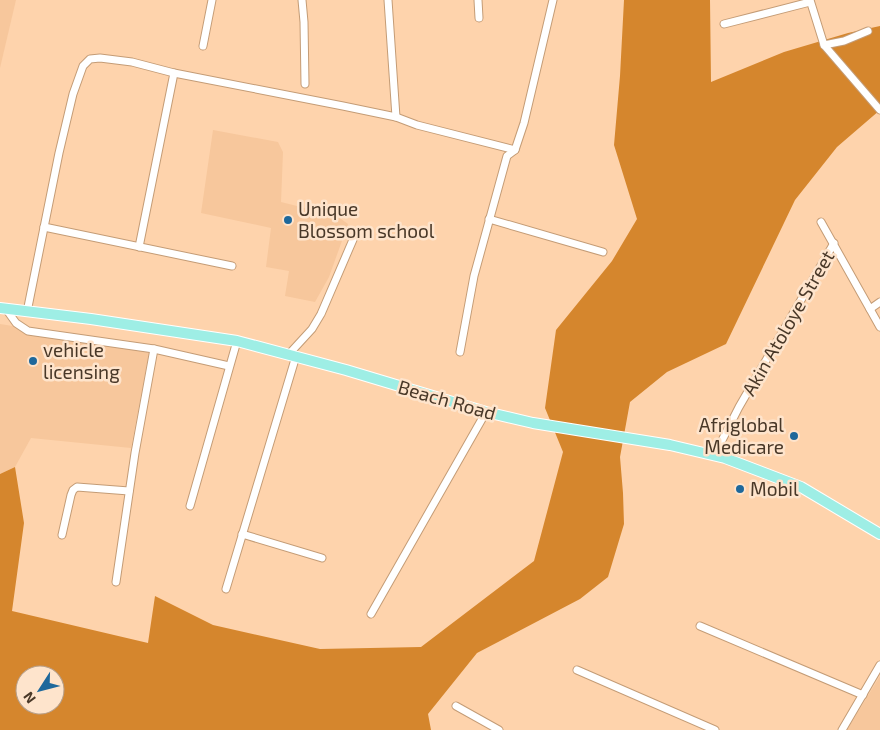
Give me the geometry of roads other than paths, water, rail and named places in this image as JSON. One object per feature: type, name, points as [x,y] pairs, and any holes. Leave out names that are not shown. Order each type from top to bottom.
[{"type":"main road","name":"Beach Road","points":[[3,309],[100,320],[237,342],[292,355],[486,412],[533,423],[670,445],[725,458],[801,487],[880,534]]},
{"type":"street","points":[[203,46],[212,0]]},
{"type":"street","points":[[302,0],[305,84]]},
{"type":"street","points":[[388,0],[396,118]]},
{"type":"street","points":[[478,0],[479,18]]},
{"type":"street","points":[[460,352],[474,276],[489,219],[507,156],[514,150],[524,123],[553,0]]},
{"type":"street","points":[[724,24],[810,1],[824,45],[880,110]]},
{"type":"street","points":[[824,45],[844,41],[868,32]]},
{"type":"street","points":[[27,312],[69,111],[82,66],[90,59],[100,58],[132,62],[174,73],[267,90],[396,118],[514,150]]},
{"type":"street","points":[[138,247],[174,73]]},
{"type":"street","points":[[489,219],[603,252]]},
{"type":"street","points":[[821,222],[880,327]]},
{"type":"street","points":[[44,227],[232,266]]},
{"type":"street","points":[[226,589],[292,355],[322,314],[355,235]]},
{"type":"street","name":"Akin Atoloye Street","points":[[714,456],[739,407],[834,244]]},
{"type":"street","points":[[870,309],[880,302]]},
{"type":"street","points":[[3,309],[16,323],[28,331],[154,349],[229,366]]},
{"type":"street","points":[[190,506],[237,342]]},
{"type":"street","points":[[116,582],[129,491],[154,349]]},
{"type":"street","points":[[370,614],[486,412]]},
{"type":"street","points":[[62,535],[73,490],[77,488],[129,491]]},
{"type":"street","points":[[242,534],[322,558]]},
{"type":"street","points":[[700,626],[863,695]]},
{"type":"street","points":[[842,730],[880,665]]},
{"type":"street","points":[[576,670],[715,730]]},
{"type":"street","points":[[456,706],[499,730]]},
{"type":"place","name":"Unique Blossom school","points":[[288,220]]},
{"type":"place","name":"vehicle licensing","points":[[33,361]]},
{"type":"place","name":"Afriglobal Medicare","points":[[794,436]]},
{"type":"place","name":"Mobil","points":[[740,489]]}]
